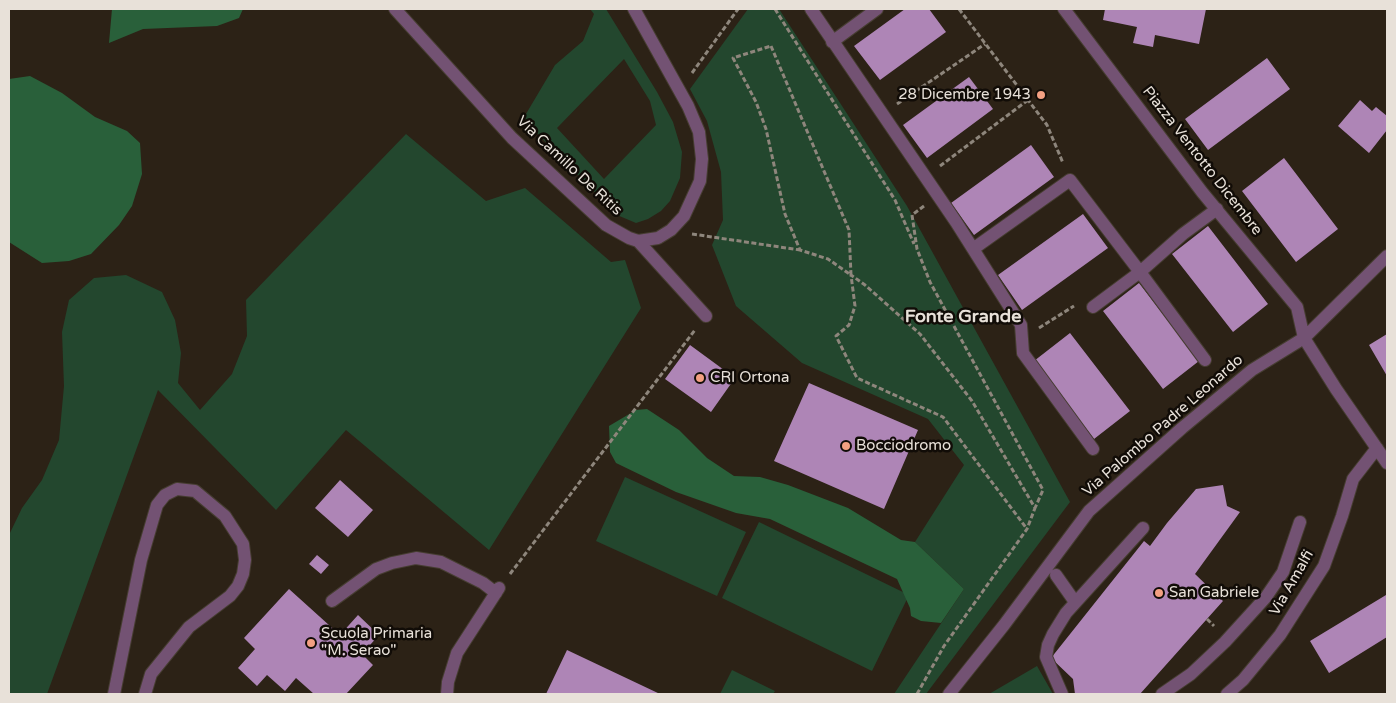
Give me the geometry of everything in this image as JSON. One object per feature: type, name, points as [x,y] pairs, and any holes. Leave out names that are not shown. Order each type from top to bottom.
[{"type":"street","name":"Via Camillo De Ritis","points":[[395,9],[512,138],[606,225],[638,241]]},
{"type":"street","points":[[634,9],[680,91],[700,132],[702,145],[700,181],[684,216],[671,230],[658,238],[638,241]]},
{"type":"street","points":[[811,9],[926,177],[1021,325],[1023,353],[1093,449]]},
{"type":"street","points":[[832,42],[877,9]]},
{"type":"street","name":"Piazza Ventotto Dicembre","points":[[1064,9],[1217,209],[1297,307],[1304,338]]},
{"type":"street","points":[[973,249],[1070,180],[1205,360]]},
{"type":"street","points":[[1093,307],[1140,272],[1183,234],[1217,209]]},
{"type":"street","points":[[638,241],[706,316]]},
{"type":"street","name":"Via Palombo Padre Leonardo","points":[[949,694],[1004,626],[1089,511],[1182,428],[1252,370],[1304,338],[1387,256]]},
{"type":"street","points":[[1304,338],[1387,463]]},
{"type":"street","name":"Via Amalfi","points":[[1228,694],[1243,680],[1280,635],[1324,566],[1353,479],[1377,448]]},
{"type":"street","points":[[114,694],[141,560],[157,505],[165,494],[177,489],[195,491],[225,516],[243,544],[245,560],[243,574],[238,586],[230,596],[189,627],[150,674],[145,694]]},
{"type":"street","points":[[1162,694],[1191,674],[1225,642],[1266,597],[1283,572],[1300,522]]},
{"type":"street","points":[[1062,694],[1046,657],[1048,644],[1066,613],[1075,602],[1143,528]]},
{"type":"street","points":[[332,601],[376,570],[392,563],[416,558],[441,562],[498,591],[457,653],[448,682],[447,694]]},
{"type":"street","points":[[1056,576],[1075,602]]},
{"type":"path","points":[[680,91],[738,9]]},
{"type":"path","points":[[775,9],[895,200],[930,282],[1043,490],[1034,508],[1027,530],[944,646],[917,694]]},
{"type":"path","points":[[958,9],[1047,125],[1070,180]]},
{"type":"path","points":[[882,114],[985,44]]},
{"type":"path","points":[[800,250],[785,214],[766,130],[756,102],[733,58],[771,46],[849,230],[854,306],[849,325],[836,336],[857,378],[943,416],[1027,530]]},
{"type":"path","points":[[926,177],[1028,100]]},
{"type":"path","points":[[917,249],[912,215],[938,196]]},
{"type":"path","points":[[671,230],[800,250],[828,259],[865,285],[920,334],[972,401],[1034,508]]},
{"type":"path","points":[[1022,339],[1086,298],[1093,307]]},
{"type":"path","points":[[498,591],[706,316]]},
{"type":"green space","points":[[112,9],[243,9],[239,18],[217,26],[143,29],[109,43]]},
{"type":"green space","points":[[590,9],[606,9],[657,92],[673,122],[682,152],[680,178],[670,201],[661,211],[648,219],[636,223],[617,215],[523,119],[555,65],[583,41],[594,14]],"holes":[[[624,59],[650,101],[656,125],[604,179],[557,128]]]},
{"type":"green space","points":[[748,9],[779,9],[907,206],[1070,502],[926,694],[894,694],[964,589],[915,542],[964,465],[928,419],[802,363],[736,306],[712,245],[723,220],[721,172],[707,121],[690,89]]},
{"type":"green space","points":[[30,76],[62,93],[95,117],[127,131],[140,143],[142,174],[132,206],[119,225],[91,254],[69,261],[42,263],[9,242],[9,79]]},
{"type":"green space","points":[[406,134],[486,201],[525,188],[611,262],[625,260],[641,308],[489,550],[346,430],[276,510],[158,390],[47,694],[9,694],[9,535],[22,508],[42,480],[59,440],[64,386],[62,332],[69,300],[94,278],[126,275],[162,292],[175,320],[181,353],[178,383],[200,410],[232,374],[247,336],[246,300]]},
{"type":"green space","points":[[647,409],[679,430],[707,458],[734,476],[760,477],[788,485],[848,508],[901,540],[915,542],[964,589],[941,623],[921,621],[911,616],[910,608],[897,579],[770,519],[736,513],[676,492],[616,463],[610,452],[609,426],[636,410]]},
{"type":"green space","points":[[625,477],[746,532],[717,596],[596,541]]},
{"type":"green space","points":[[759,522],[909,595],[872,671],[722,598]]},
{"type":"green space","points":[[1037,666],[1053,694],[989,694]]},
{"type":"green space","points":[[732,670],[775,691],[773,694],[720,694]]},
{"type":"building","points":[[905,9],[929,9],[946,32],[880,80],[854,46]]},
{"type":"building","points":[[1105,9],[1206,9],[1199,44],[1155,35],[1153,47],[1133,43],[1137,27],[1103,20]]},
{"type":"building","points":[[1267,58],[1290,89],[1208,150],[1185,119]]},
{"type":"building","points":[[969,77],[993,109],[927,158],[903,125]]},
{"type":"building","points":[[1360,100],[1372,111],[1376,107],[1387,116],[1387,130],[1369,153],[1338,126]]},
{"type":"building","points":[[1031,145],[1054,177],[974,235],[951,203]]},
{"type":"building","points":[[1284,158],[1338,229],[1296,262],[1242,191]]},
{"type":"building","points":[[1083,214],[1108,248],[1022,310],[998,275]]},
{"type":"building","points":[[1208,226],[1268,304],[1233,332],[1172,254]]},
{"type":"building","points":[[1139,283],[1199,361],[1163,389],[1103,311]]},
{"type":"building","points":[[1070,333],[1130,411],[1094,439],[1034,361]]},
{"type":"building","points":[[1387,334],[1387,376],[1369,345]]},
{"type":"building","name":"CRI Ortona","points":[[690,345],[735,378],[711,412],[665,379]]},
{"type":"building","name":"Bocciodromo","points":[[809,383],[918,430],[884,509],[774,461]]},
{"type":"building","points":[[340,480],[373,510],[348,537],[315,508]]},
{"type":"building","name":"San Gabriele","points":[[1223,485],[1227,506],[1240,512],[1195,574],[1223,601],[1140,694],[1075,694],[1073,679],[1051,658],[1144,541],[1150,546],[1196,489]]},
{"type":"building","points":[[317,555],[329,565],[321,574],[309,564]]},
{"type":"building","name":"Scuola Primaria \"M. Serao\"","points":[[289,589],[340,635],[358,615],[379,635],[362,654],[373,665],[346,694],[314,694],[296,678],[285,691],[267,675],[257,686],[238,668],[255,649],[244,638]]},
{"type":"building","points":[[1386,595],[1387,637],[1329,673],[1310,641]]},
{"type":"building","points":[[567,650],[660,694],[546,694]]},
{"type":"place","name":"28 Dicembre 1943","points":[[1041,95]]},
{"type":"place","name":"CRI Ortona","points":[[700,378]]},
{"type":"place","name":"Bocciodromo","points":[[846,446]]},
{"type":"place","name":"San Gabriele","points":[[1159,593]]},
{"type":"place","name":"Scuola Primaria \"M. Serao\"","points":[[311,643]]},
{"type":"district","name":"Fonte Grande","points":[[963,317]]}]
